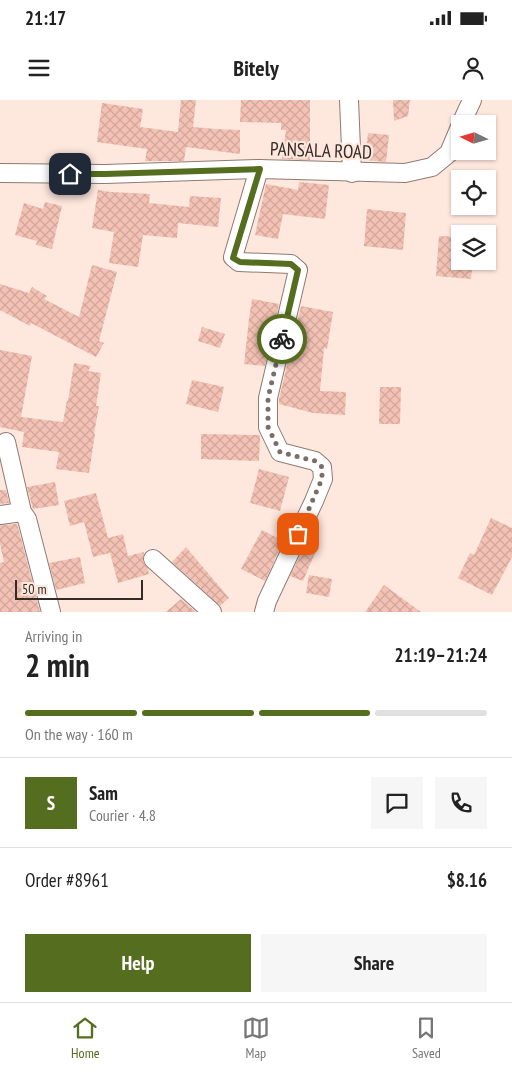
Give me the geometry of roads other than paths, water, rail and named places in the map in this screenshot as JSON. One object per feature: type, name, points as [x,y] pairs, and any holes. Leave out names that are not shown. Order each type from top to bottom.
[{"type":"street","points":[[349,100],[352,173]]},
{"type":"street","name":"PANSALA ROAD","points":[[465,115],[472,100]]},
{"type":"street","name":"PANSALA ROAD","points":[[264,612],[267,601],[314,501],[322,479],[322,467],[315,461],[280,452],[268,427],[268,398],[298,270],[291,264],[240,262],[233,258],[260,169],[405,173],[432,167],[449,153],[451,148]]},
{"type":"street","points":[[0,173],[105,174],[260,169]]},
{"type":"street","points":[[6,442],[22,512],[27,519],[51,612]]},
{"type":"street","points":[[0,515],[22,512]]},
{"type":"street","points":[[153,559],[212,612]]}]
